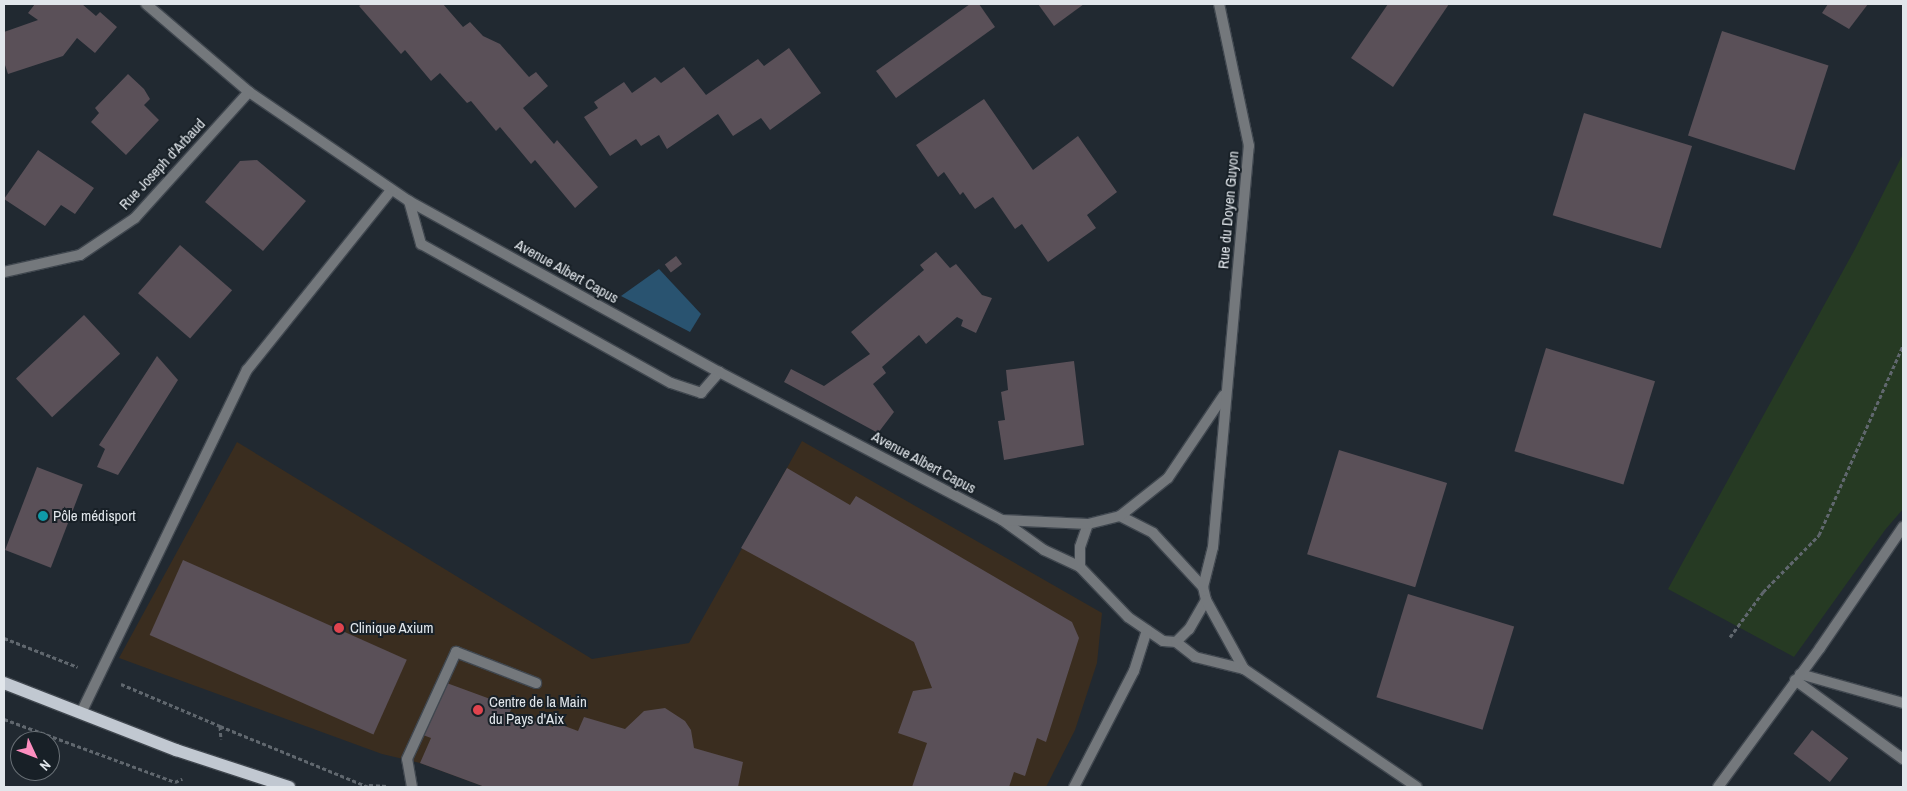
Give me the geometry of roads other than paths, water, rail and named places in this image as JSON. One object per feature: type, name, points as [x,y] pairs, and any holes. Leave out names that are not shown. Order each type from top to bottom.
[{"type":"main road","points":[[4,683],[176,750],[222,762],[283,786]]},
{"type":"street","name":"Avenue Albert Capus","points":[[146,4],[249,92],[409,201],[719,372],[1002,520],[1044,550],[1080,567]]},
{"type":"street","name":"Rue du Doyen Guyon","points":[[1203,586],[1213,547],[1225,392],[1249,146],[1219,4]]},
{"type":"street","name":"Rue Joseph d'Arbaud","points":[[4,272],[80,255],[135,218],[249,92]]},
{"type":"street","points":[[81,713],[247,370],[391,190]]},
{"type":"street","points":[[409,201],[421,244],[671,383],[701,393],[719,372]]},
{"type":"street","name":"Rue du Doyen Guyon","points":[[1120,516],[1168,478],[1225,392]]},
{"type":"street","name":"Avenue Albert Capus","points":[[1002,520],[1088,524],[1120,516]]},
{"type":"street","points":[[1120,516],[1153,533],[1203,586],[1206,600],[1244,669]]},
{"type":"street","points":[[1088,524],[1080,547],[1080,567],[1128,617],[1163,641],[1176,642],[1194,657],[1244,669],[1309,716],[1417,787]]},
{"type":"street","points":[[1718,787],[1903,527]]},
{"type":"street","points":[[1176,642],[1189,629],[1206,600]]},
{"type":"street","points":[[1074,787],[1134,671],[1147,630]]},
{"type":"street","points":[[412,787],[407,760],[456,652],[536,683]]},
{"type":"street","points":[[1798,677],[1903,703]]},
{"type":"street","points":[[1798,677],[1903,759]]},
{"type":"water","points":[[659,269],[701,314],[690,332],[621,296]]},
{"type":"place","name":"Pôle médisport","points":[[43,516]]},
{"type":"place","name":"Clinique Axium","points":[[339,628]]},
{"type":"place","name":"Centre de la Main du Pays d'Aix","points":[[478,710]]}]
